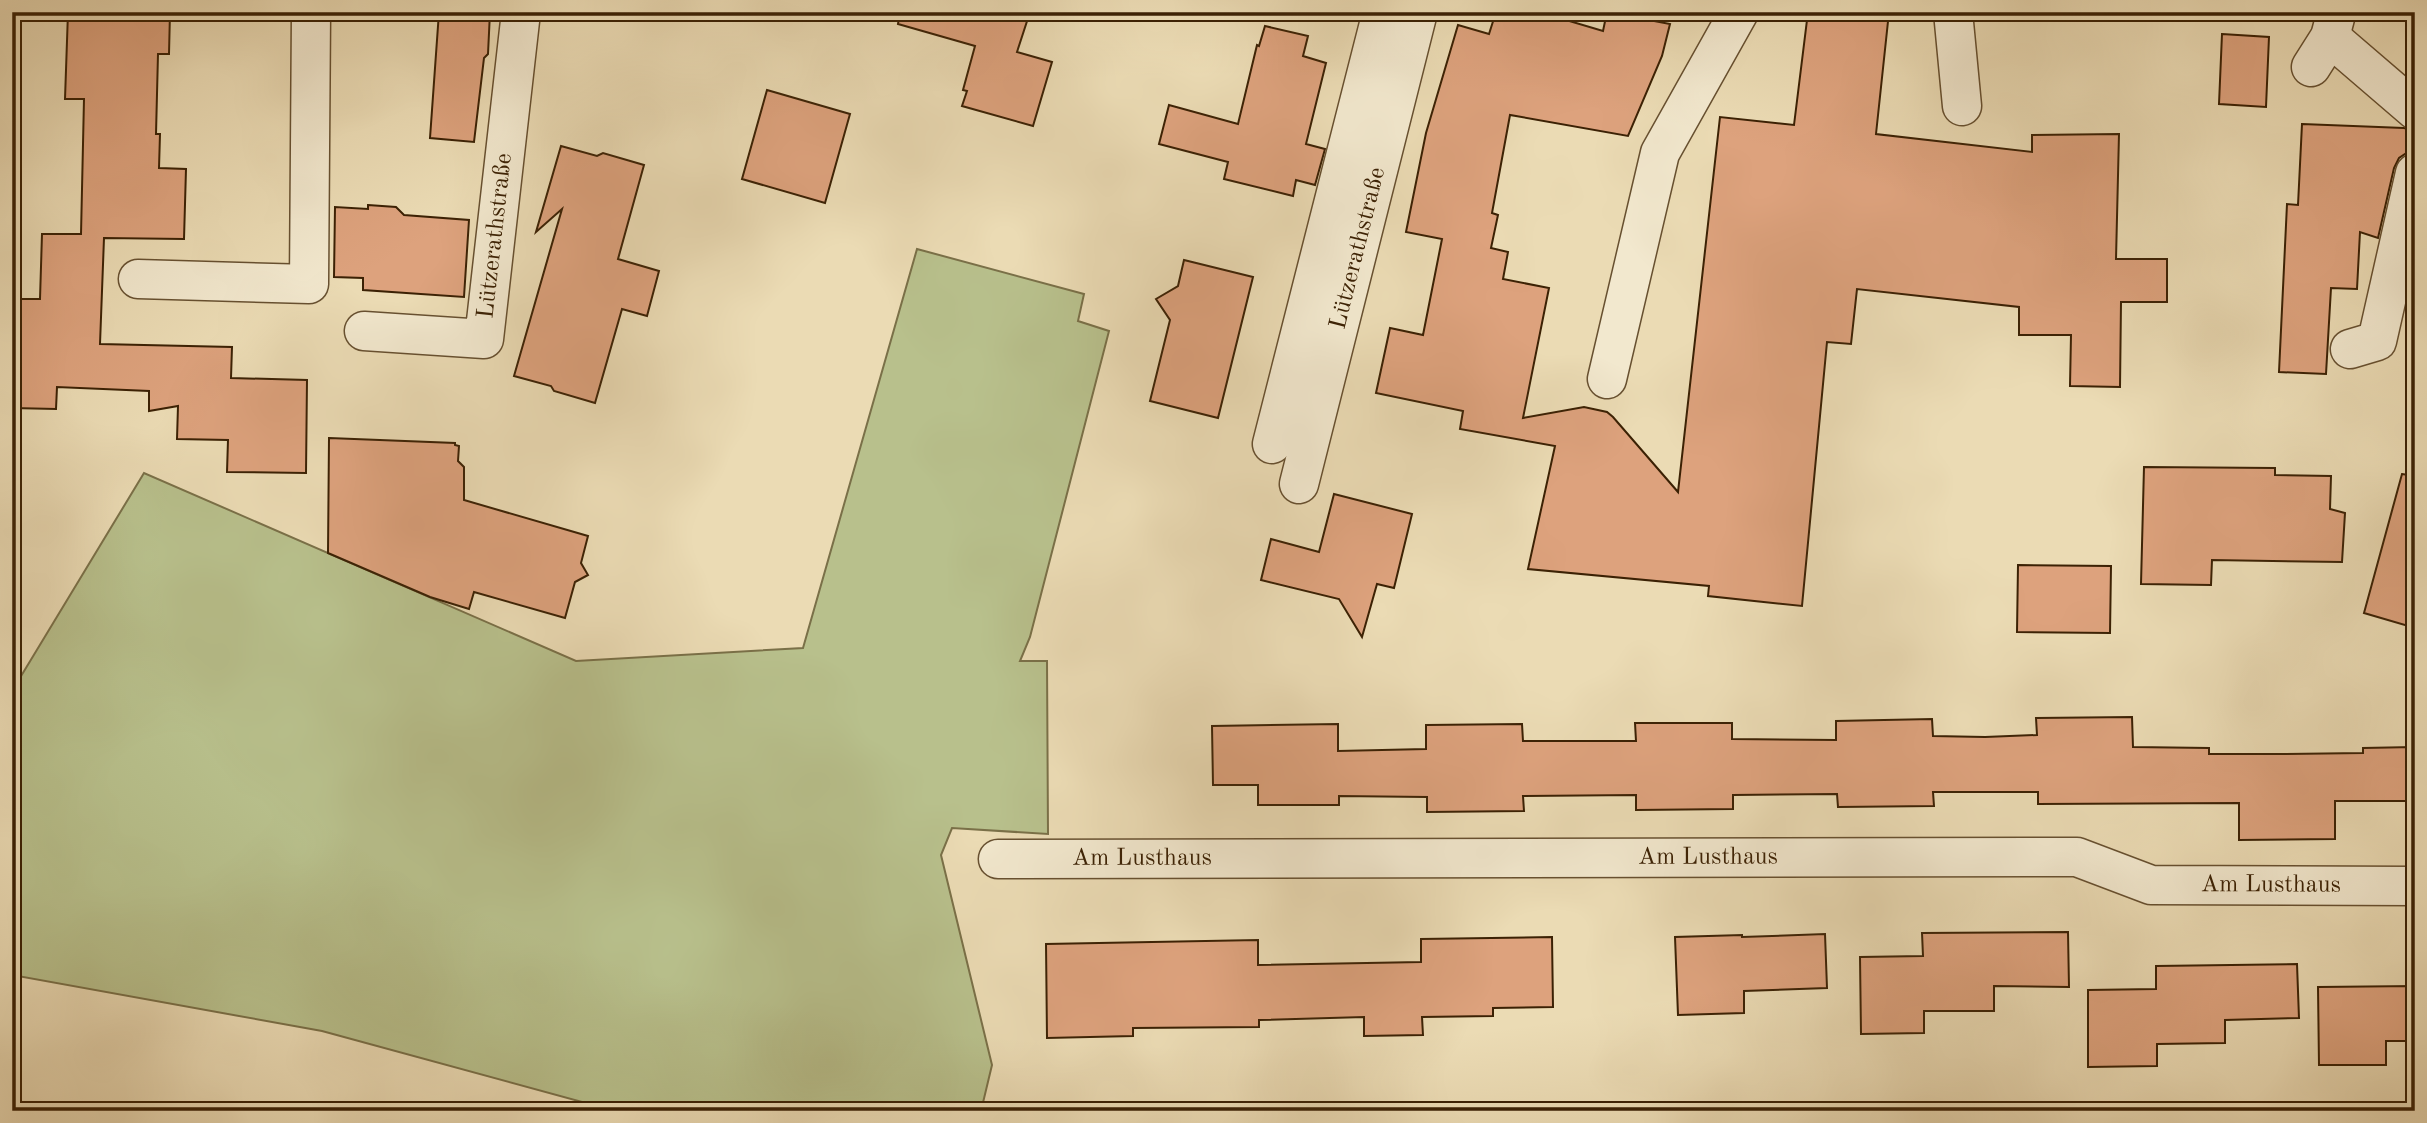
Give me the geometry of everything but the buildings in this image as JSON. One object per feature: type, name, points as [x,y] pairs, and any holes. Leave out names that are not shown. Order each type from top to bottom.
[{"type":"street","points":[[138,279],[309,284],[311,12]]},
{"type":"street","name":"Lützerathstraße","points":[[364,331],[484,339],[521,12]]},
{"type":"street","name":"Lützerathstraße","points":[[1272,444],[1382,12]]},
{"type":"street","name":"Lützerathstraße","points":[[1299,484],[1418,12]]},
{"type":"street","points":[[1607,379],[1660,153],[1739,12]]},
{"type":"street","points":[[1953,12],[1962,106]]},
{"type":"street","points":[[2326,39],[2415,110]]},
{"type":"street","points":[[2350,349],[2377,341],[2415,173]]},
{"type":"street","name":"Am Lusthaus","points":[[998,859],[2077,857],[2151,885],[2415,886]]},
{"type":"green space","points":[[917,249],[1084,294],[1078,321],[1109,331],[1030,637],[1020,661],[1047,661],[1048,834],[952,828],[941,855],[992,1065],[981,1111],[615,1111],[322,1031],[12,975],[12,691],[144,473],[576,661],[803,648]]}]
